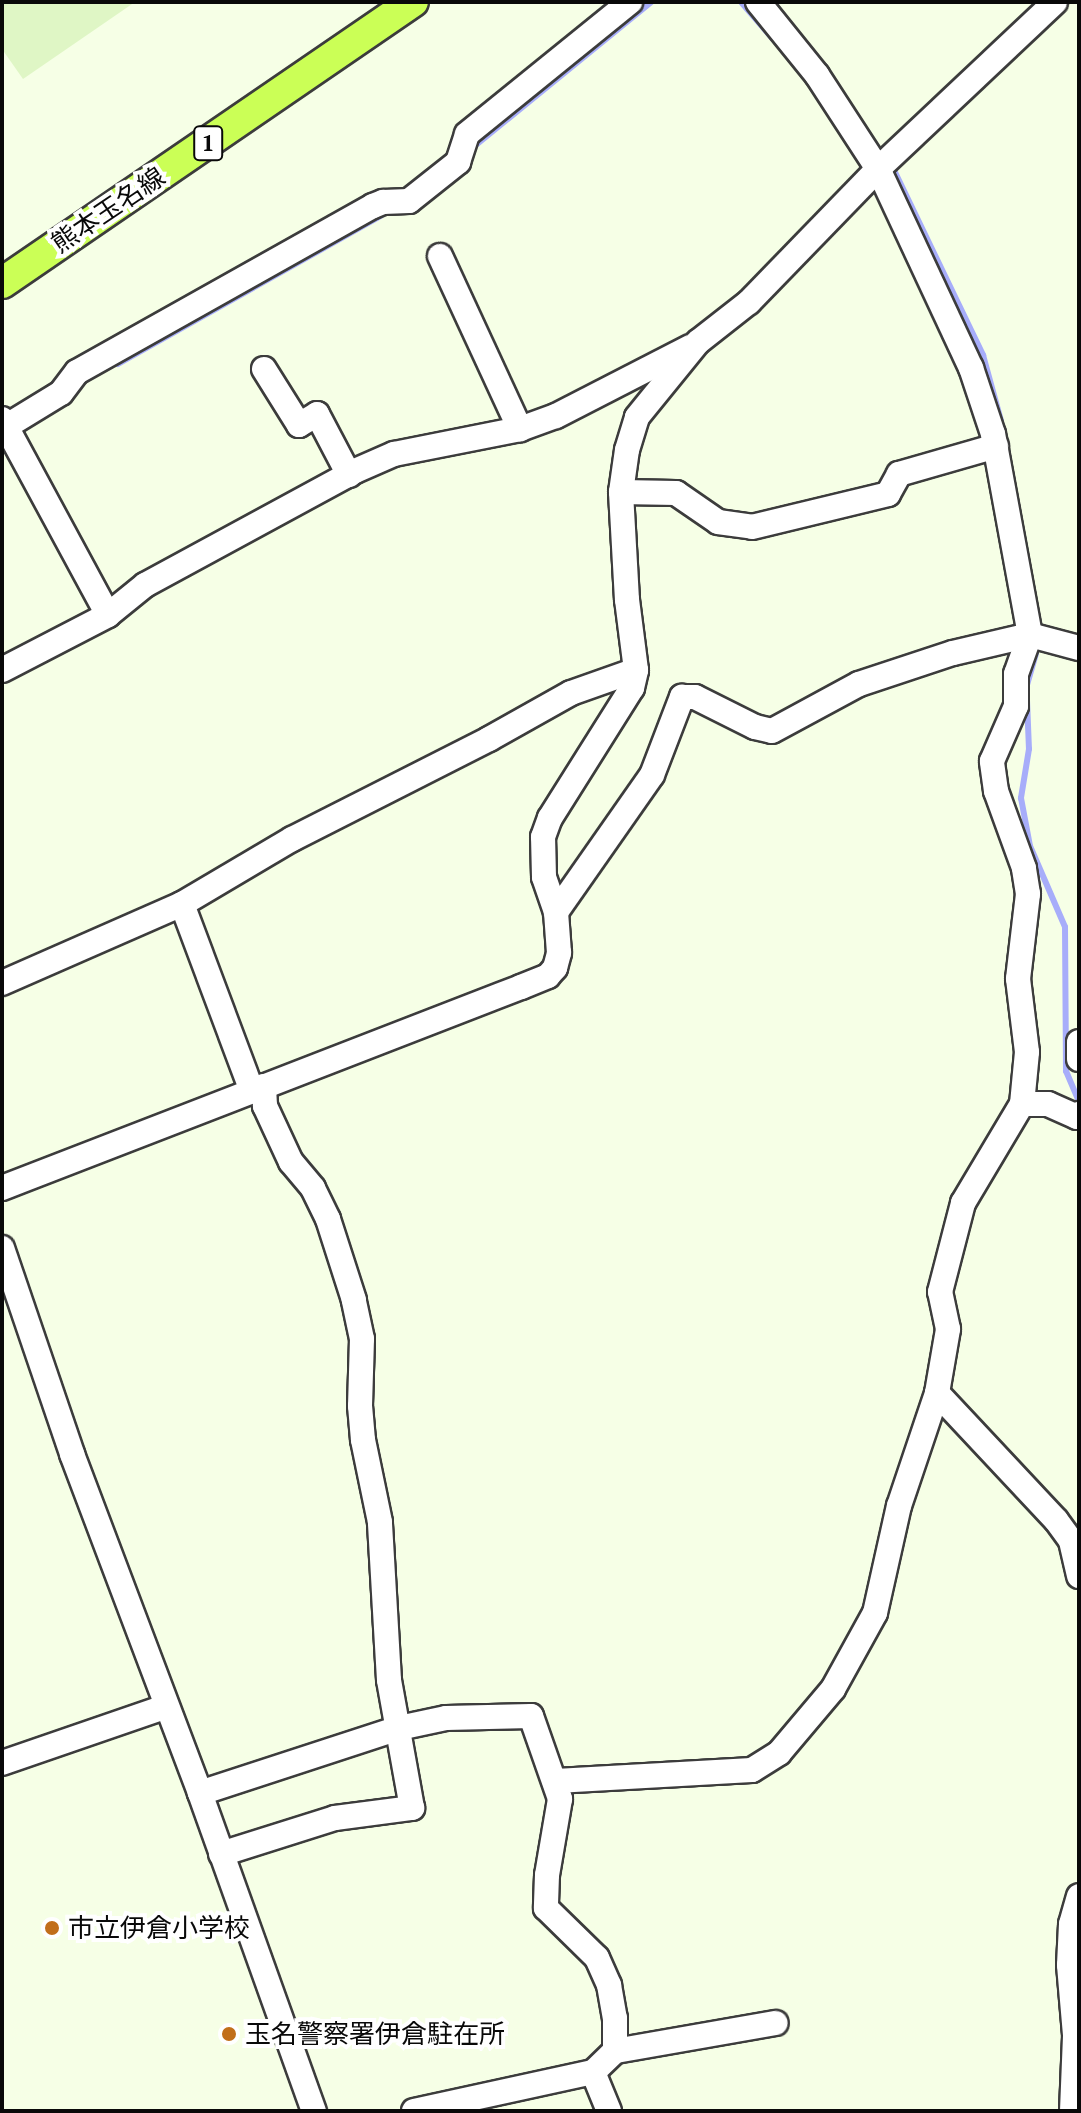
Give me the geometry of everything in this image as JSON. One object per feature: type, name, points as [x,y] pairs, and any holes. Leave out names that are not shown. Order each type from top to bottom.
[{"type":"main road","name":"熊本玉名線","points":[[2,283],[413,2]]},
{"type":"street","points":[[108,615],[3,425],[61,393],[77,372],[373,206],[383,202],[409,201],[458,162],[467,134],[630,2]]},
{"type":"street","points":[[556,1781],[752,1770],[779,1753],[833,1689],[875,1613],[899,1506],[937,1393],[948,1329],[940,1292],[963,1203],[1022,1104],[1027,1052],[1018,979],[1028,894],[1024,868],[996,791],[992,761],[1016,706],[1016,674],[1030,635],[996,446],[971,368],[878,169],[817,75],[758,2]]},
{"type":"street","points":[[2,670],[108,615],[145,585],[349,475],[394,454],[520,429],[556,416],[698,342],[749,302],[878,169],[1055,2]]},
{"type":"street","points":[[440,256],[520,429]]},
{"type":"street","points":[[2,1188],[548,976],[555,968],[559,953],[556,912],[544,877],[543,837],[550,818],[632,688],[636,670],[627,600],[621,492],[627,450],[637,417],[698,342]]},
{"type":"street","points":[[264,369],[299,425],[317,414],[349,475]]},
{"type":"street","points":[[621,492],[676,493],[718,522],[752,527],[888,494],[899,474],[996,446]]},
{"type":"street","points":[[556,912],[652,775],[682,697],[695,697],[772,731],[859,684],[953,653],[1030,635],[1079,648]]},
{"type":"street","points":[[2,983],[182,904],[292,839],[489,739],[571,693],[636,670]]},
{"type":"street","points":[[182,904],[265,1106],[291,1162],[313,1188],[328,1219],[354,1300],[362,1339],[360,1406],[363,1440],[380,1522],[389,1680],[412,1808],[335,1818],[221,1854]]},
{"type":"street","points":[[1079,1042],[1079,1059]]},
{"type":"street","points":[[1022,1104],[1048,1104],[1077,1117],[1079,1114]]},
{"type":"street","points":[[2,1248],[6,1279],[200,1793],[314,2111]]},
{"type":"street","points":[[937,1393],[1075,1540],[1079,1576]]},
{"type":"street","points":[[2,1763],[165,1707]]},
{"type":"street","points":[[200,1793],[399,1728],[446,1718],[531,1716],[560,1799],[547,1875],[546,1908],[597,1958],[609,1985],[615,2051]]},
{"type":"street","points":[[1072,2111],[1075,2035],[1069,1965],[1071,1924],[1079,1896]]},
{"type":"street","points":[[414,2111],[593,2072],[615,2051],[776,2023]]},
{"type":"street","points":[[593,2072],[609,2111]]},
{"type":"green space","points":[[2,2],[135,2],[23,79],[2,49]]},
{"type":"waterway","points":[[471,149],[651,2]]},
{"type":"waterway","points":[[741,2],[772,38]]},
{"type":"waterway","points":[[893,168],[983,355],[1001,421]]},
{"type":"waterway","points":[[118,364],[381,216]]},
{"type":"waterway","points":[[1027,685],[1036,654]]},
{"type":"waterway","points":[[1027,700],[1029,749],[1021,798],[1030,846],[1065,927],[1066,1071],[1079,1101]]},
{"type":"place","name":"市立伊倉小学校","points":[[52,1928]]},
{"type":"place","name":"玉名警察署伊倉駐在所","points":[[229,2034]]}]
